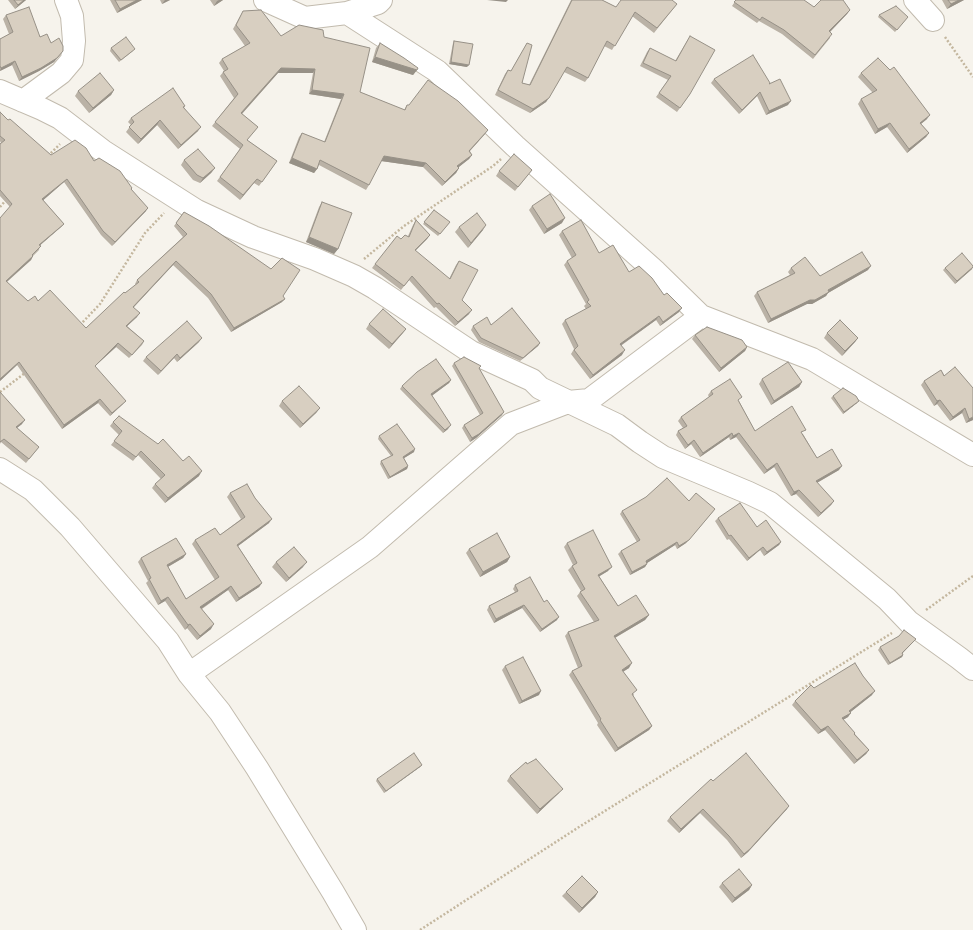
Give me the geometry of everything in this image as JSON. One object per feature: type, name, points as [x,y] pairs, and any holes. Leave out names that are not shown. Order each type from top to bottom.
[{"type":"street","points":[[23,101],[61,72],[72,60],[74,41],[72,16],[66,0]]},
{"type":"street","points":[[265,0],[305,18],[347,13],[378,3],[381,0]]},
{"type":"street","points":[[915,0],[933,20]]},
{"type":"street","points":[[347,13],[437,71],[515,146],[656,272],[701,316],[812,359],[973,455]]},
{"type":"street","points":[[0,91],[60,118],[103,151],[132,168],[196,211],[253,237],[315,259],[347,273],[375,288],[471,352],[532,380],[540,388],[616,425],[663,457],[750,493],[770,503],[887,599],[909,622],[973,669]]},
{"type":"street","points":[[189,674],[370,548],[511,424],[568,402],[589,400],[701,316]]},
{"type":"street","points":[[0,468],[33,490],[70,527],[168,641],[189,674],[220,712],[257,768],[355,930]]},
{"type":"path","points":[[933,20],[973,78]]},
{"type":"path","points":[[47,157],[74,129]]},
{"type":"path","points":[[347,273],[404,226],[493,166],[515,146]]},
{"type":"path","points":[[0,207],[10,196]]},
{"type":"path","points":[[78,327],[100,304],[146,233],[177,199]]},
{"type":"path","points":[[0,392],[31,369]]},
{"type":"path","points":[[420,930],[580,827],[909,622],[973,576]]},
{"type":"building","points":[[14,0],[24,0],[18,5]]},
{"type":"building","points":[[115,0],[137,0],[120,9]]},
{"type":"building","points":[[572,0],[602,0],[616,7],[621,0],[672,0],[677,4],[657,28],[635,12],[615,46],[607,41],[588,78],[567,67],[549,98],[533,109],[498,90],[508,70],[511,71],[527,43],[532,45],[522,83],[530,85]]},
{"type":"building","points":[[736,0],[804,0],[814,7],[821,0],[843,0],[850,10],[829,31],[832,34],[815,55],[784,30],[762,17],[760,20],[734,2]]},
{"type":"building","points":[[948,0],[959,0],[951,4]]},
{"type":"building","points":[[896,6],[908,17],[897,30],[879,15]]},
{"type":"building","points":[[29,7],[40,37],[47,34],[51,43],[59,38],[63,46],[63,51],[57,58],[22,77],[15,61],[1,68],[0,39],[13,32],[6,15]]},
{"type":"building","points":[[261,10],[281,36],[299,25],[323,30],[324,37],[370,48],[360,92],[405,110],[407,105],[409,105],[428,80],[458,101],[488,130],[469,151],[472,155],[457,166],[459,168],[445,182],[426,163],[384,156],[369,185],[320,160],[317,169],[292,158],[302,133],[325,142],[344,94],[312,90],[315,69],[281,68],[241,113],[258,127],[247,140],[277,161],[262,182],[257,179],[243,195],[220,177],[243,145],[215,122],[238,94],[223,72],[228,69],[222,59],[250,43],[236,25],[243,11]]},
{"type":"building","points":[[690,36],[715,50],[690,94],[680,108],[659,93],[671,76],[643,63],[650,48],[676,61]]},
{"type":"building","points":[[126,37],[135,49],[121,60],[111,48]]},
{"type":"building","points":[[454,41],[473,44],[469,65],[451,62]]},
{"type":"building","points":[[380,43],[418,68],[417,70],[375,57]]},
{"type":"building","points":[[753,55],[770,83],[769,84],[780,79],[791,101],[769,111],[760,92],[742,110],[714,79]]},
{"type":"building","points":[[878,58],[890,70],[894,67],[930,115],[920,123],[929,133],[909,149],[890,123],[878,129],[861,99],[877,90],[861,73]]},
{"type":"building","points":[[100,73],[114,90],[93,108],[78,91]]},
{"type":"building","points":[[173,88],[185,106],[183,107],[201,127],[181,145],[160,120],[141,139],[129,127],[134,122],[131,118]]},
{"type":"building","points":[[0,112],[51,155],[75,140],[86,148],[94,161],[99,158],[120,171],[132,188],[131,189],[148,208],[115,242],[103,231],[67,179],[42,199],[64,224],[39,245],[41,246],[32,255],[33,256],[6,281],[28,301],[35,296],[38,301],[50,290],[86,328],[124,292],[125,293],[139,282],[137,280],[187,234],[176,223],[184,212],[209,226],[271,269],[282,258],[300,270],[283,296],[285,299],[234,328],[211,294],[176,261],[133,307],[140,313],[126,326],[144,341],[132,355],[118,343],[95,366],[126,401],[112,413],[100,399],[64,425],[19,362],[0,379],[0,218],[12,204],[0,190],[0,144],[5,140],[0,136]]},
{"type":"building","points":[[198,149],[215,168],[203,178],[197,175],[184,160]]},
{"type":"building","points":[[514,154],[532,170],[518,187],[499,171]]},
{"type":"building","points":[[550,194],[565,218],[547,229],[532,206]]},
{"type":"building","points":[[322,202],[352,213],[338,249],[309,237]]},
{"type":"building","points":[[434,210],[450,222],[440,234],[424,222]]},
{"type":"building","points":[[477,213],[486,225],[471,243],[459,227]]},
{"type":"building","points":[[416,220],[430,235],[415,250],[450,279],[459,261],[478,270],[462,300],[472,310],[458,322],[439,303],[437,304],[412,276],[404,286],[375,264],[397,236],[401,239],[405,235],[409,237]]},
{"type":"building","points":[[581,220],[599,253],[613,245],[629,272],[639,266],[652,278],[664,295],[667,293],[682,308],[663,322],[659,316],[620,344],[625,350],[593,375],[574,350],[578,346],[565,320],[591,306],[587,302],[589,300],[567,261],[576,255],[562,231]]},
{"type":"building","points":[[862,252],[871,266],[828,290],[829,292],[815,300],[810,300],[771,319],[757,292],[795,273],[791,268],[805,257],[820,276]]},
{"type":"building","points":[[962,253],[973,267],[957,281],[945,268]]},
{"type":"building","points":[[512,308],[540,343],[523,358],[481,338],[473,326],[487,317],[491,325]]},
{"type":"building","points":[[383,309],[406,329],[392,344],[369,324]]},
{"type":"building","points":[[840,320],[858,338],[845,351],[827,333]]},
{"type":"building","points":[[187,321],[202,338],[180,358],[177,354],[161,371],[146,357]]},
{"type":"building","points":[[707,327],[742,340],[747,347],[721,368],[695,335]]},
{"type":"building","points":[[464,357],[481,366],[479,368],[504,412],[479,434],[472,438],[464,425],[483,413],[454,363]]},
{"type":"building","points":[[436,359],[451,380],[431,394],[451,425],[445,430],[402,386],[417,372]]},
{"type":"building","points":[[788,362],[802,382],[774,401],[762,379]]},
{"type":"building","points":[[955,367],[973,388],[973,417],[969,419],[965,408],[953,417],[940,400],[937,401],[924,381],[941,370],[944,376]]},
{"type":"building","points":[[730,379],[742,397],[738,400],[755,431],[792,406],[806,430],[801,432],[817,458],[832,449],[842,466],[816,481],[834,501],[821,513],[799,490],[794,492],[777,463],[767,470],[739,433],[733,436],[732,433],[703,453],[694,440],[688,445],[678,431],[687,426],[681,417],[713,394],[711,391]]},
{"type":"building","points":[[299,386],[320,408],[303,424],[282,401]]},
{"type":"building","points":[[843,388],[856,396],[859,401],[844,412],[833,396]]},
{"type":"building","points":[[0,392],[25,420],[16,427],[39,447],[29,459],[4,439],[0,442]]},
{"type":"building","points":[[119,416],[158,444],[163,439],[183,461],[189,456],[202,471],[168,498],[155,484],[165,475],[141,451],[136,457],[114,441],[122,431],[113,422]]},
{"type":"building","points":[[397,424],[415,449],[403,457],[408,466],[390,477],[381,461],[393,455],[379,436]]},
{"type":"building","points":[[667,478],[689,501],[696,493],[715,509],[689,540],[679,546],[677,542],[646,561],[647,564],[632,572],[621,551],[640,540],[622,511],[646,497]]},
{"type":"building","points":[[247,484],[255,498],[272,519],[237,545],[262,583],[239,598],[231,586],[200,607],[214,624],[200,636],[190,624],[188,625],[168,597],[161,601],[149,579],[151,578],[141,558],[176,538],[186,554],[167,565],[186,599],[219,577],[195,540],[215,528],[220,535],[245,517],[230,493]]},
{"type":"building","points":[[740,503],[757,527],[766,520],[781,542],[767,552],[763,547],[749,558],[731,535],[729,536],[718,518]]},
{"type":"building","points":[[593,530],[612,567],[598,575],[618,606],[636,595],[649,615],[614,636],[632,663],[622,670],[637,690],[632,694],[652,726],[618,748],[572,671],[582,666],[568,632],[599,620],[580,592],[585,589],[572,566],[577,563],[567,543]]},
{"type":"building","points":[[497,533],[510,557],[483,572],[469,549]]},
{"type":"building","points":[[294,547],[307,562],[289,578],[276,562]]},
{"type":"building","points":[[530,577],[544,602],[547,600],[559,617],[542,629],[524,605],[496,619],[489,606],[518,591],[515,585]]},
{"type":"building","points":[[904,630],[916,639],[902,653],[903,655],[890,663],[880,647],[899,636]]},
{"type":"building","points":[[523,657],[541,691],[522,701],[505,666]]},
{"type":"building","points":[[855,663],[875,691],[849,711],[851,713],[842,718],[869,750],[857,760],[828,726],[821,730],[795,701],[811,685],[814,688]]},
{"type":"building","points":[[414,753],[422,765],[386,791],[377,779]]},
{"type":"building","points":[[746,753],[789,806],[744,854],[703,809],[681,829],[670,817],[711,779],[713,781]]},
{"type":"building","points":[[536,759],[563,789],[540,809],[510,776],[526,762],[527,764]]},
{"type":"building","points":[[739,869],[752,885],[735,898],[722,883]]},
{"type":"building","points":[[582,876],[598,892],[582,908],[566,892]]}]
